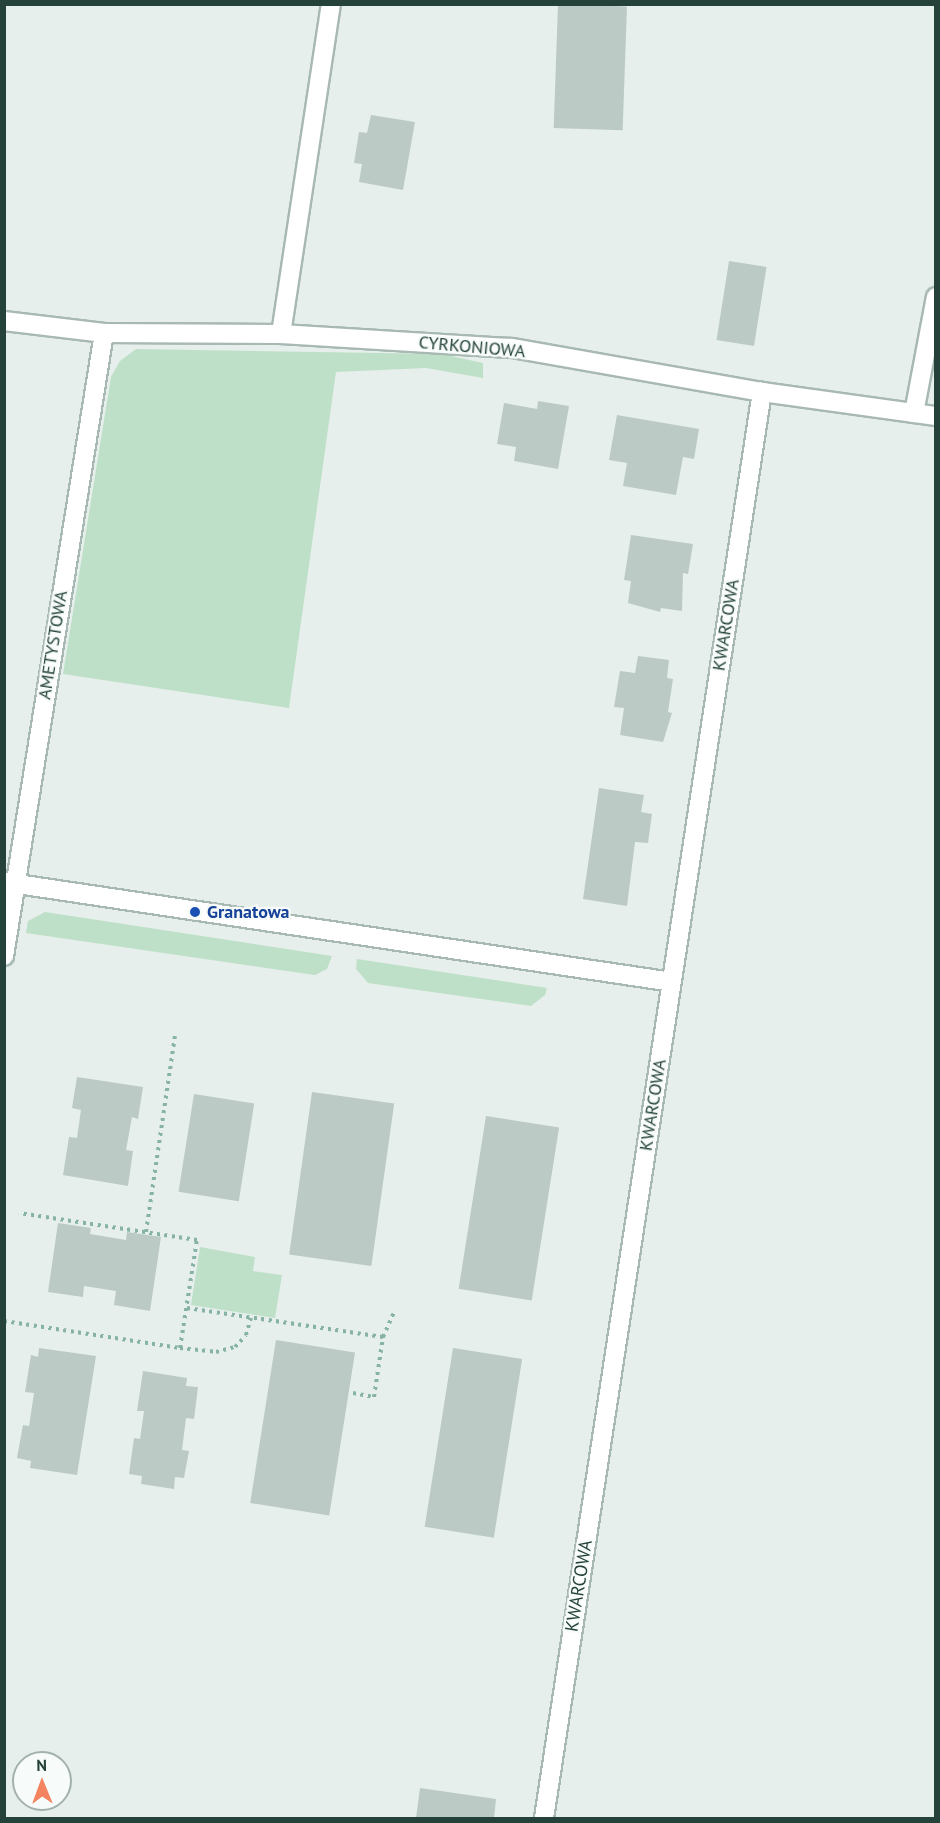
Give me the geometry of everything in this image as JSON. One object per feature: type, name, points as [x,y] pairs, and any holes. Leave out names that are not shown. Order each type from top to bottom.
[{"type":"street","points":[[282,334],[331,4]]},
{"type":"street","points":[[914,413],[936,297]]},
{"type":"street","name":"CYRKONIOWA","points":[[4,321],[104,333],[282,334],[512,348],[762,392],[936,416]]},
{"type":"street","name":"AMETYSTOWA","points":[[4,956],[9,882],[104,333]]},
{"type":"street","name":"KWARCOWA","points":[[543,1818],[762,392]]},
{"type":"street","points":[[9,882],[672,982]]},
{"type":"path","points":[[146,1233],[175,1036]]},
{"type":"path","points":[[19,1213],[197,1240],[180,1348]]},
{"type":"path","points":[[187,1308],[383,1337]]},
{"type":"path","points":[[353,1394],[374,1397],[383,1337],[394,1312]]},
{"type":"path","points":[[4,1321],[216,1352],[235,1347],[246,1335],[251,1318]]},
{"type":"green space","points":[[136,349],[442,354],[483,363],[483,378],[426,368],[336,372],[289,708],[63,674],[111,377],[120,361]]},
{"type":"green space","points":[[45,912],[332,956],[327,969],[315,975],[26,933],[28,921]]},
{"type":"green space","points":[[357,959],[547,988],[545,995],[531,1006],[368,983],[356,969]]},
{"type":"green space","points":[[200,1247],[255,1257],[253,1271],[282,1275],[275,1318],[191,1305]]},
{"type":"building","points":[[558,4],[627,6],[623,130],[554,128]]},
{"type":"building","points":[[371,115],[415,122],[403,190],[359,182],[362,164],[354,163],[359,132],[367,133]]},
{"type":"building","points":[[729,261],[767,267],[754,346],[716,340]]},
{"type":"building","points":[[538,401],[569,406],[558,469],[514,461],[516,447],[497,444],[504,403],[537,409]]},
{"type":"building","points":[[617,415],[699,429],[694,459],[683,457],[676,495],[623,486],[627,463],[609,460]]},
{"type":"building","points":[[631,535],[693,544],[688,574],[683,573],[682,611],[661,608],[660,612],[628,603],[631,581],[624,580]]},
{"type":"building","points":[[638,656],[669,660],[667,678],[673,679],[668,712],[672,713],[663,742],[620,735],[624,708],[614,707],[620,671],[635,673]]},
{"type":"building","points":[[599,788],[644,795],[641,812],[652,814],[648,843],[635,842],[627,906],[583,899]]},
{"type":"building","points":[[77,1077],[143,1087],[138,1119],[132,1117],[126,1150],[133,1151],[128,1186],[63,1175],[69,1137],[77,1138],[81,1110],[72,1108]]},
{"type":"building","points":[[312,1092],[394,1104],[371,1266],[289,1254]]},
{"type":"building","points":[[194,1094],[254,1104],[239,1201],[179,1192]]},
{"type":"building","points":[[486,1116],[559,1128],[532,1300],[459,1289]]},
{"type":"building","points":[[58,1223],[91,1228],[90,1234],[126,1240],[127,1232],[161,1237],[150,1311],[114,1305],[116,1291],[84,1286],[83,1297],[48,1292]]},
{"type":"building","points":[[276,1340],[355,1353],[329,1515],[250,1503]]},
{"type":"building","points":[[39,1348],[96,1356],[77,1475],[30,1468],[31,1461],[17,1458],[23,1425],[29,1426],[34,1393],[25,1392],[31,1355],[38,1357]]},
{"type":"building","points":[[453,1348],[522,1359],[494,1538],[425,1527]]},
{"type":"building","points":[[143,1371],[187,1378],[186,1386],[198,1387],[194,1419],[186,1418],[182,1450],[189,1451],[184,1478],[175,1477],[174,1489],[141,1484],[142,1476],[129,1474],[134,1438],[140,1439],[144,1411],[137,1411]]},
{"type":"building","points":[[420,1788],[496,1799],[494,1818],[416,1818]]},
{"type":"place","name":"Granatowa","points":[[195,912]]}]
